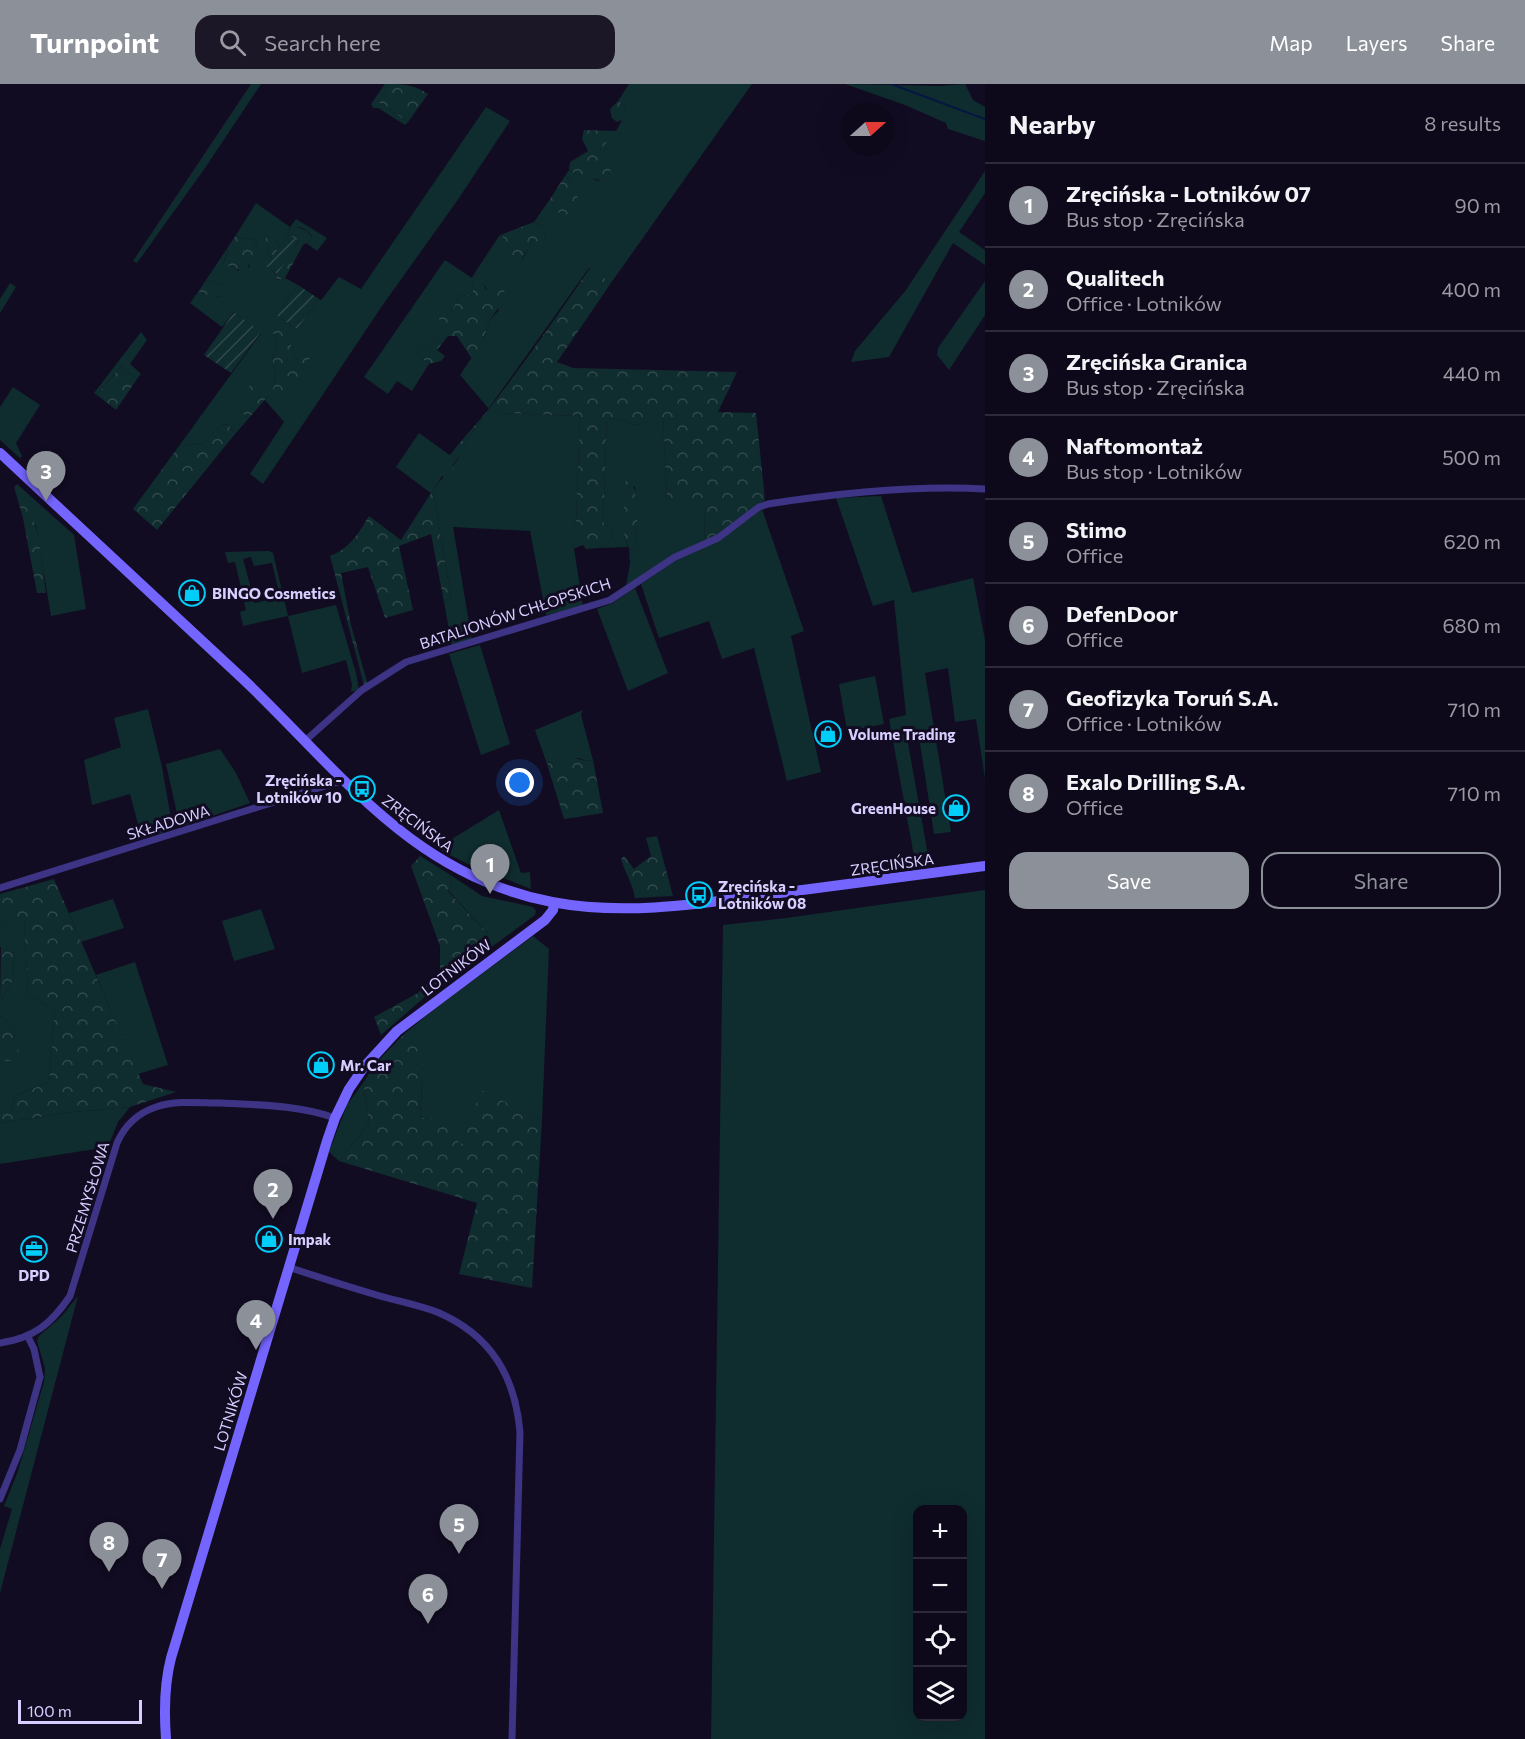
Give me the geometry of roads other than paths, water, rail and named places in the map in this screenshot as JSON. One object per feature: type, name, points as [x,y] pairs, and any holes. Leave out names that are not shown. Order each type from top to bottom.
[{"type":"street","name":"ZRĘCIŃSKA","points":[[0,453],[134,576],[306,740],[376,812],[423,849],[452,866],[511,892],[554,903],[632,909],[674,906],[985,866]]},
{"type":"street","name":"BATALIONÓW CHŁOPSKICH","points":[[306,740],[362,690],[406,663],[610,600],[675,557],[718,538],[759,507],[836,494],[921,489],[985,489]]},
{"type":"street","name":"SKŁADOWA","points":[[0,888],[344,780]]},
{"type":"street","name":"LOTNIKÓW","points":[[166,1739],[164,1702],[171,1658],[335,1118],[349,1089],[364,1067],[397,1031],[545,920],[553,909],[554,903]]},
{"type":"street","name":"PRZEMYSŁOWA","points":[[0,1343],[28,1336],[45,1326],[58,1314],[70,1296],[117,1143],[122,1131],[130,1121],[159,1106],[184,1102],[268,1105],[335,1118]]},
{"type":"street","points":[[288,1267],[435,1311],[460,1324],[478,1337],[505,1371],[515,1398],[520,1432],[512,1739]]},
{"type":"street","points":[[0,1499],[20,1450],[40,1377],[34,1350],[28,1336]]},
{"type":"waterway","points":[[891,84],[985,119]]},
{"type":"place","name":"Zręcińska Granica","points":[[46,501]]},
{"type":"place","name":"BINGO Cosmetics","points":[[192,593]]},
{"type":"place","name":"Volume Trading","points":[[828,734]]},
{"type":"place","name":"Zręcińska - Lotników 10","points":[[362,789]]},
{"type":"place","name":"GreenHouse","points":[[956,808]]},
{"type":"place","name":"Zręcińska - Lotników 07","points":[[490,894]]},
{"type":"place","name":"Zręcińska - Lotników 08","points":[[699,895]]},
{"type":"place","name":"Mr. Car","points":[[321,1065]]},
{"type":"place","name":"Qualitech","points":[[273,1219]]},
{"type":"place","name":"Impak","points":[[269,1239]]},
{"type":"place","name":"DPD","points":[[34,1249]]},
{"type":"place","name":"Naftomontaż","points":[[256,1350]]},
{"type":"place","name":"Stimo","points":[[459,1554]]},
{"type":"place","name":"Exalo Drilling S.A.","points":[[109,1572]]},
{"type":"place","name":"Geofizyka Toruń S.A.","points":[[162,1589]]},
{"type":"place","name":"DefenDoor","points":[[428,1624]]}]
